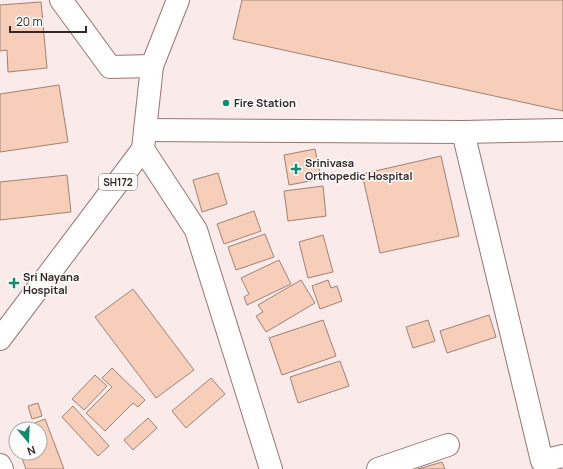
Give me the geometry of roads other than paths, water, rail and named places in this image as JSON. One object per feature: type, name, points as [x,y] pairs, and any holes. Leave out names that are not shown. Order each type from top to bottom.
[{"type":"street","points":[[62,0],[110,67],[152,66]]},
{"type":"street","points":[[178,0],[152,66],[144,139],[196,230],[271,469]]},
{"type":"street","points":[[144,139],[563,130]]},
{"type":"street","points":[[463,132],[550,462]]},
{"type":"street","name":"SH172","points":[[0,339],[144,139]]},
{"type":"street","points":[[378,469],[448,445]]},
{"type":"street","points":[[0,465],[2,469]]},
{"type":"place","name":"Fire Station","points":[[226,103]]},
{"type":"place","name":"Srinivasa Orthopedic Hospital","points":[[296,169]]},
{"type":"place","name":"Sri Nayana Hospital","points":[[14,283]]}]
